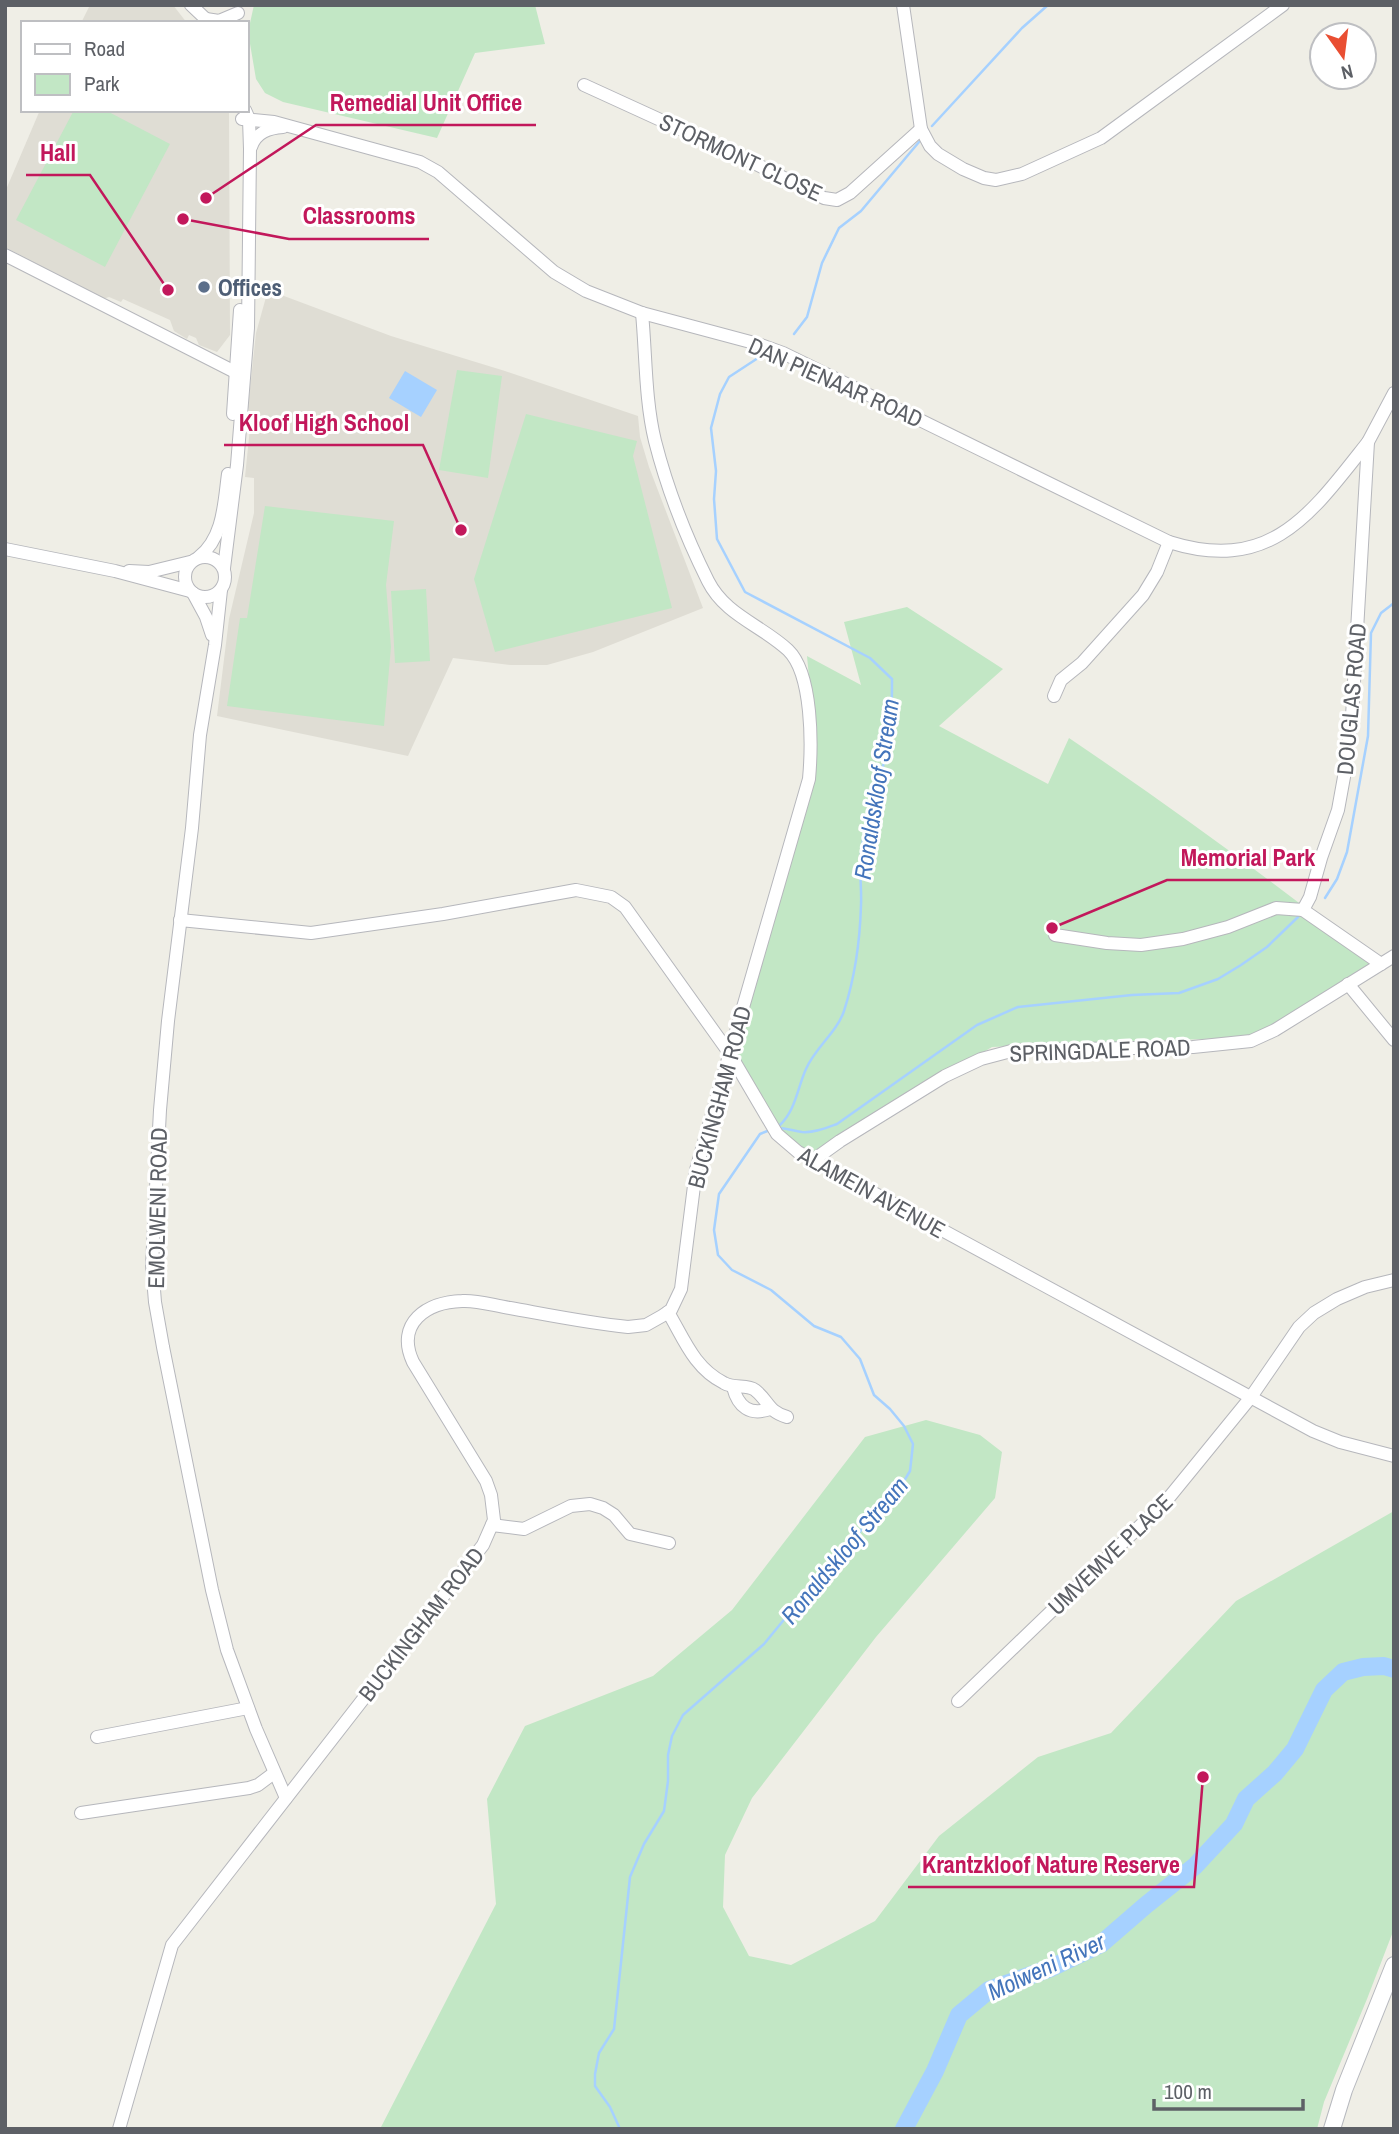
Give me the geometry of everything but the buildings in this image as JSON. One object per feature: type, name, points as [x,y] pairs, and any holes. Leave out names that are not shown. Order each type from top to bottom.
[{"type":"main road","points":[[1332,2129],[1344,2090],[1394,1965]]},
{"type":"street","points":[[191,5],[208,21]]},
{"type":"street","points":[[903,5],[920,129],[938,154],[963,169],[996,180],[1022,174],[1101,138],[1283,5]]},
{"type":"street","points":[[221,21],[238,14]]},
{"type":"street","name":"STORMONT CLOSE","points":[[584,85],[824,198],[837,200],[850,193],[920,129]]},
{"type":"street","points":[[5,549],[115,571],[204,597],[211,597],[221,590],[225,582],[223,568],[237,466],[248,328],[250,149],[244,115]]},
{"type":"street","points":[[192,592],[187,587],[184,575],[214,539],[220,525],[229,462],[238,358],[244,115]]},
{"type":"street","name":"DAN PIENAAR ROAD","points":[[244,115],[396,154],[428,165],[570,283],[642,313],[783,353],[1169,542],[1197,551],[1224,553],[1249,549],[1276,537],[1303,520],[1368,442]]},
{"type":"street","points":[[250,149],[253,141],[267,130],[287,126]]},
{"type":"street","points":[[5,255],[237,373]]},
{"type":"street","name":"BUCKINGHAM ROAD","points":[[120,2129],[172,1945],[483,1545],[492,1525],[494,1510],[485,1481],[410,1356],[408,1337],[419,1314],[433,1306],[466,1301],[628,1327],[652,1322],[668,1311],[681,1289],[692,1187],[809,779],[811,747],[803,678],[794,657],[722,602],[708,581],[669,485],[655,440],[642,313]]},
{"type":"street","points":[[210,359],[226,361],[238,358]]},
{"type":"street","name":"DOUGLAS ROAD","points":[[1303,910],[1310,897],[1338,810],[1344,777],[1352,716],[1368,442],[1394,393]]},
{"type":"street","points":[[1054,696],[1061,680],[1082,663],[1143,594],[1157,572],[1169,542]]},
{"type":"street","points":[[115,571],[149,572],[211,557],[223,568]]},
{"type":"street","name":"EMOLWENI ROAD","points":[[221,590],[200,735],[160,1110],[152,1243],[154,1294],[167,1371],[227,1650],[286,1798]]},
{"type":"street","name":"EMOLWENI ROAD","points":[[192,592],[209,624],[215,645]]},
{"type":"street","name":"ALAMEIN AVENUE","points":[[180,920],[311,933],[443,914],[576,890],[611,897],[625,907],[730,1054],[774,1129],[790,1146],[812,1161],[1313,1431],[1340,1442],[1394,1456]]},
{"type":"street","points":[[1055,935],[1141,945],[1184,939],[1228,927],[1276,908],[1303,910],[1381,964]]},
{"type":"street","name":"SPRINGDALE ROAD","points":[[812,1161],[945,1076],[994,1055],[1015,1050],[1193,1047],[1251,1041],[1275,1030],[1394,956]]},
{"type":"street","points":[[1348,985],[1394,1040]]},
{"type":"street","name":"UMVEMVE PLACE","points":[[958,1701],[1167,1500],[1251,1397],[1299,1327],[1314,1313],[1336,1299],[1365,1287],[1394,1280]]},
{"type":"street","points":[[668,1311],[693,1358],[720,1382],[733,1387],[754,1389],[769,1409],[787,1417]]},
{"type":"street","points":[[733,1387],[738,1401],[748,1410],[760,1413],[769,1409]]},
{"type":"street","points":[[492,1525],[524,1529],[571,1506],[590,1504],[614,1515],[630,1534],[669,1542]]},
{"type":"street","points":[[97,1737],[248,1708]]},
{"type":"street","points":[[81,1813],[249,1788],[274,1773]]},
{"type":"shaded area","points":[[90,5],[173,5],[185,21],[82,21]]},
{"type":"shaded area","points":[[39,112],[229,112],[230,335],[217,352],[199,345],[196,338],[189,335],[187,339],[174,331],[170,320],[123,299],[121,302],[109,297],[103,299],[5,247],[5,192]]},
{"type":"shaded area","points":[[268,290],[391,336],[638,416],[640,437],[649,467],[703,608],[593,652],[547,665],[511,665],[453,658],[408,756],[217,716],[229,619],[254,513],[254,478],[245,477],[251,418],[248,407],[256,333]]},
{"type":"green space","points":[[254,5],[535,5],[545,44],[475,53],[437,138],[283,102],[265,93],[256,79],[248,32]]},
{"type":"green space","points":[[73,112],[109,112],[170,144],[105,267],[16,220]]},
{"type":"green space","points":[[457,370],[502,376],[488,478],[439,470]]},
{"type":"green space","points":[[526,414],[637,441],[633,456],[672,608],[495,652],[474,579]]},
{"type":"green space","points":[[265,506],[394,521],[386,585],[391,647],[384,726],[227,706],[240,618],[247,618]]},
{"type":"green space","points":[[426,589],[430,661],[395,663],[391,591]]},
{"type":"green space","points":[[907,607],[1003,669],[939,726],[1048,784],[1069,738],[1224,847],[1374,961],[1255,1037],[992,1047],[822,1150],[807,1154],[796,1152],[734,1053],[817,762],[807,656],[861,685],[844,622]]},
{"type":"green space","points":[[926,1420],[980,1435],[1002,1452],[995,1498],[876,1637],[752,1798],[725,1855],[723,1907],[749,1956],[791,1965],[875,1921],[939,1836],[1038,1757],[1111,1733],[1236,1601],[1394,1511],[1394,1929],[1324,2102],[1317,2129],[380,2129],[496,1904],[487,1799],[525,1726],[653,1676],[732,1610],[865,1437]]},
{"type":"water","points":[[405,371],[437,390],[421,417],[389,398]]},
{"type":"waterway","name":"Ronaldskloof Stream","points":[[932,126],[1022,28],[1048,5]]},
{"type":"waterway","name":"Ronaldskloof Stream","points":[[794,334],[807,317],[822,263],[839,228],[861,211],[919,142]]},
{"type":"waterway","name":"Ronaldskloof Stream","points":[[758,358],[729,377],[720,394],[711,428],[716,471],[714,499],[717,539],[745,592],[870,658],[892,679],[887,749],[861,854],[859,932],[848,998],[841,1019],[810,1061],[793,1106],[779,1126]]},
{"type":"waterway","points":[[1325,898],[1337,879],[1347,852],[1368,736],[1371,633],[1381,613],[1394,603]]},
{"type":"waterway","points":[[778,1128],[806,1132],[837,1124],[977,1025],[1018,1007],[1179,993],[1218,979],[1267,947],[1298,917]]},
{"type":"waterway","name":"Ronaldskloof Stream","points":[[620,2129],[610,2107],[595,2086],[595,2074],[599,2053],[614,2029],[630,1877],[644,1844],[664,1811],[672,1736],[683,1715],[764,1644],[819,1577],[895,1496],[910,1471],[913,1444],[904,1426],[874,1395],[860,1359],[841,1337],[814,1326],[771,1290],[732,1270],[718,1255],[714,1230],[719,1194],[760,1134],[770,1130]]},
{"type":"waterway","name":"Molweni River","points":[[904,2129],[935,2071],[959,2015],[989,1990],[1051,1968],[1101,1944],[1195,1866],[1234,1824],[1246,1799],[1275,1773],[1295,1749],[1324,1690],[1343,1672],[1363,1667],[1384,1666],[1394,1669]]},
{"type":"place","name":"Remedial Unit Office","points":[[206,198]]},
{"type":"place","name":"Classrooms","points":[[183,219]]},
{"type":"place","name":"Offices","points":[[204,287]]},
{"type":"place","name":"Hall","points":[[168,290]]},
{"type":"place","name":"Kloof High School","points":[[461,530]]},
{"type":"place","name":"Memorial Park","points":[[1052,928]]},
{"type":"place","name":"Krantzkloof Nature Reserve","points":[[1203,1777]]}]
